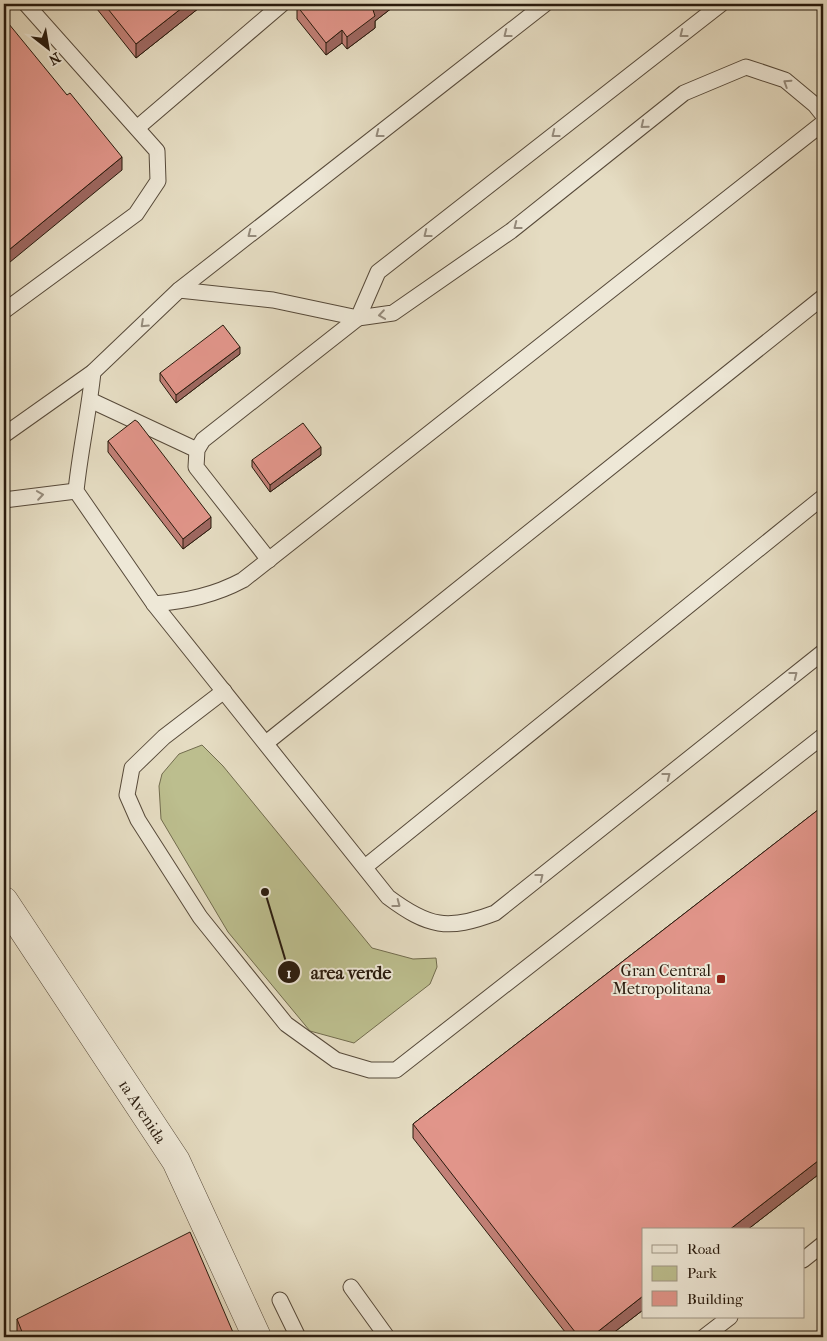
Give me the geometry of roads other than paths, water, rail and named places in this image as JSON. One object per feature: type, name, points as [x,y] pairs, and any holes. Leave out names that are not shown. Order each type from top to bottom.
[{"type":"street","name":"1a Avenida","points":[[4,901],[176,1161],[257,1337]]},
{"type":"lane","points":[[4,311],[136,214],[158,181],[157,152],[26,4]]},
{"type":"lane","points":[[137,128],[282,4]]},
{"type":"lane","points":[[4,435],[93,372],[179,290],[545,4]]},
{"type":"lane","points":[[269,560],[196,467],[197,450],[204,440],[358,318],[378,272],[721,4]]},
{"type":"lane","points":[[179,290],[273,300],[358,318],[393,313],[511,231],[684,93],[746,67],[785,80],[815,105],[823,115]]},
{"type":"lane","points":[[154,604],[190,600],[224,590],[243,580],[823,123]]},
{"type":"lane","points":[[266,743],[823,297]]},
{"type":"lane","points":[[93,372],[90,400],[81,441],[76,491],[154,604],[388,897],[412,915],[438,924],[469,923],[495,913],[823,652]]},
{"type":"lane","points":[[90,400],[197,450]]},
{"type":"lane","points":[[4,500],[76,491]]},
{"type":"lane","points":[[365,867],[823,498]]},
{"type":"lane","points":[[224,690],[164,737],[132,768],[127,795],[138,820],[156,851],[200,917],[286,1024],[336,1060],[370,1070],[396,1070],[823,736]]},
{"type":"lane","points":[[804,1259],[823,1244]]},
{"type":"lane","points":[[351,1287],[387,1337]]},
{"type":"lane","points":[[280,1300],[298,1337]]},
{"type":"lane","points":[[704,1337],[729,1318]]},
{"type":"place","name":"area verde","points":[[265,892]]},
{"type":"place","name":"Gran Central Metropolitana","points":[[721,979]]}]
